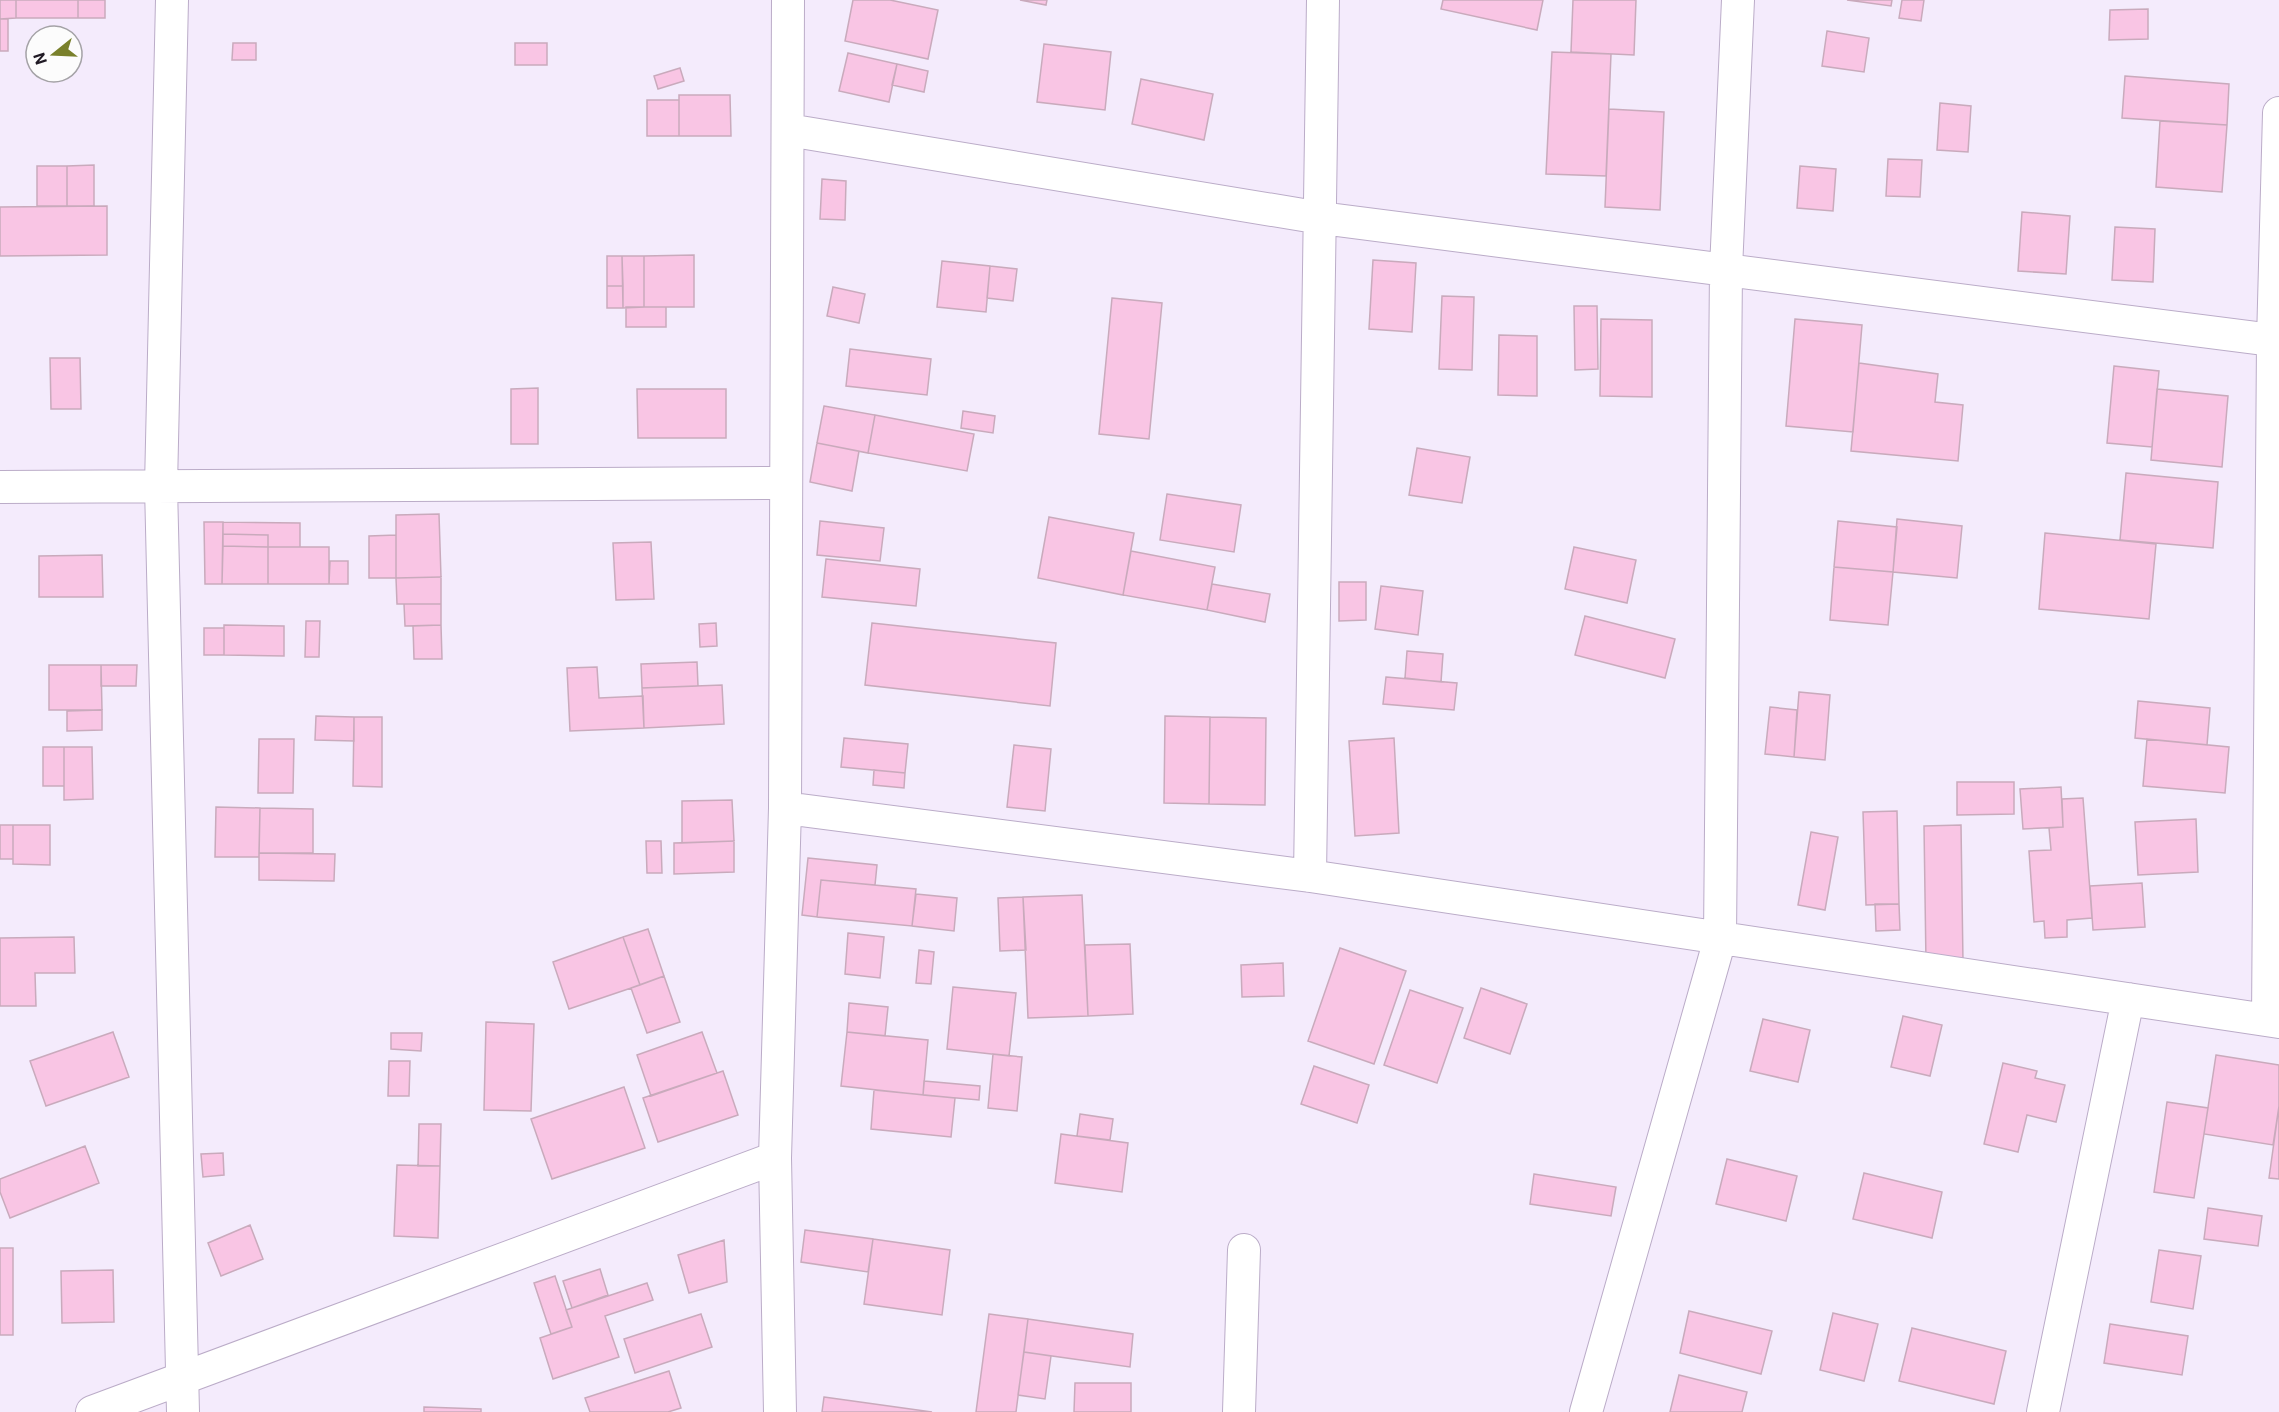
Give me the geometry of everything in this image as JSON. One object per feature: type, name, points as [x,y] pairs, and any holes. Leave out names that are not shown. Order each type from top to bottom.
[{"type":"street","points":[[172,0],[161,486],[183,1412]]},
{"type":"street","points":[[780,1412],[775,1158],[785,808],[788,0]]},
{"type":"street","points":[[1310,876],[1323,0]]},
{"type":"street","points":[[1586,1412],[1720,939],[1726,269],[1738,0]]},
{"type":"street","points":[[785,808],[1310,876],[2274,1021],[2279,113]]},
{"type":"street","points":[[788,130],[1321,218],[2276,341]]},
{"type":"street","points":[[0,487],[786,483]]},
{"type":"street","points":[[2043,1412],[2128,999]]},
{"type":"street","points":[[92,1412],[775,1158]]},
{"type":"street","points":[[1239,1412],[1244,1250]]},
{"type":"building","points":[[0,0],[16,0],[16,18],[0,19]]},
{"type":"building","points":[[16,0],[78,0],[78,18],[16,18]]},
{"type":"building","points":[[78,0],[105,0],[105,18],[78,18]]},
{"type":"building","points":[[853,0],[890,0],[938,10],[928,59],[845,41]]},
{"type":"building","points":[[1020,0],[1047,0],[1046,5]]},
{"type":"building","points":[[1443,0],[1543,0],[1537,30],[1441,9]]},
{"type":"building","points":[[1573,0],[1636,0],[1634,55],[1571,52]]},
{"type":"building","points":[[1847,0],[1892,0],[1891,6]]},
{"type":"building","points":[[1902,0],[1924,0],[1921,21],[1899,18]]},
{"type":"building","points":[[2148,9],[2148,39],[2109,40],[2110,10]]},
{"type":"building","points":[[0,19],[8,19],[8,51],[0,51]]},
{"type":"building","points":[[1827,31],[1869,38],[1864,72],[1822,66]]},
{"type":"building","points":[[233,43],[256,43],[256,60],[232,60]]},
{"type":"building","points":[[515,43],[547,43],[547,65],[515,65]]},
{"type":"building","points":[[1044,44],[1111,52],[1105,110],[1037,102]]},
{"type":"building","points":[[1552,52],[1611,54],[1606,176],[1546,174]]},
{"type":"building","points":[[848,53],[897,64],[889,102],[839,91]]},
{"type":"building","points":[[897,64],[928,71],[924,92],[892,85]]},
{"type":"building","points":[[680,68],[684,81],[658,89],[654,76]]},
{"type":"building","points":[[2125,76],[2229,84],[2227,125],[2122,118]]},
{"type":"building","points":[[1141,79],[1213,94],[1204,140],[1132,124]]},
{"type":"building","points":[[679,95],[730,95],[731,136],[679,136]]},
{"type":"building","points":[[647,100],[679,100],[679,136],[647,136]]},
{"type":"building","points":[[1940,103],[1971,106],[1968,152],[1937,150]]},
{"type":"building","points":[[1609,109],[1664,112],[1660,210],[1605,207]]},
{"type":"building","points":[[2160,121],[2227,125],[2222,192],[2156,187]]},
{"type":"building","points":[[1888,159],[1922,160],[1920,197],[1886,196]]},
{"type":"building","points":[[94,165],[94,206],[67,206],[67,166]]},
{"type":"building","points":[[37,166],[67,166],[67,206],[37,206]]},
{"type":"building","points":[[1800,166],[1836,169],[1833,211],[1797,208]]},
{"type":"building","points":[[822,179],[846,181],[845,220],[820,219]]},
{"type":"building","points":[[107,206],[107,255],[0,256],[0,207]]},
{"type":"building","points":[[2022,212],[2070,216],[2066,274],[2018,271]]},
{"type":"building","points":[[2115,227],[2155,229],[2153,282],[2112,280]]},
{"type":"building","points":[[694,255],[694,307],[644,307],[644,256]]},
{"type":"building","points":[[607,256],[622,256],[623,286],[607,286]]},
{"type":"building","points":[[622,256],[644,256],[644,307],[623,308]]},
{"type":"building","points":[[1373,260],[1416,263],[1412,332],[1369,329]]},
{"type":"building","points":[[942,261],[990,266],[986,312],[937,307]]},
{"type":"building","points":[[990,266],[1017,269],[1013,301],[987,298]]},
{"type":"building","points":[[607,286],[623,286],[623,308],[607,308]]},
{"type":"building","points":[[833,287],[865,294],[859,323],[827,316]]},
{"type":"building","points":[[1442,296],[1474,297],[1472,370],[1439,369]]},
{"type":"building","points":[[1112,298],[1162,303],[1149,439],[1099,434]]},
{"type":"building","points":[[1574,306],[1597,306],[1598,369],[1575,370]]},
{"type":"building","points":[[626,307],[666,307],[666,327],[626,327]]},
{"type":"building","points":[[1601,319],[1652,320],[1652,397],[1600,396]]},
{"type":"building","points":[[1795,319],[1862,325],[1853,432],[1786,426]]},
{"type":"building","points":[[1499,335],[1537,336],[1537,396],[1498,395]]},
{"type":"building","points":[[850,349],[931,359],[927,395],[846,386]]},
{"type":"building","points":[[50,358],[80,358],[81,409],[51,409]]},
{"type":"building","points":[[1859,363],[1938,374],[1935,402],[1963,405],[1958,461],[1851,451]]},
{"type":"building","points":[[2114,366],[2159,371],[2152,447],[2107,443]]},
{"type":"building","points":[[538,388],[538,444],[511,444],[511,389]]},
{"type":"building","points":[[637,389],[726,389],[726,438],[638,438]]},
{"type":"building","points":[[2157,389],[2228,396],[2222,467],[2151,460]]},
{"type":"building","points":[[824,406],[875,415],[868,453],[817,443]]},
{"type":"building","points":[[963,411],[995,416],[993,433],[961,428]]},
{"type":"building","points":[[875,415],[974,434],[967,471],[868,453]]},
{"type":"building","points":[[817,443],[859,451],[852,491],[810,482]]},
{"type":"building","points":[[1417,448],[1470,457],[1462,503],[1409,495]]},
{"type":"building","points":[[2126,473],[2218,482],[2213,548],[2120,540]]},
{"type":"building","points":[[1167,494],[1241,505],[1234,552],[1160,540]]},
{"type":"building","points":[[439,514],[441,577],[396,578],[396,515]]},
{"type":"building","points":[[1049,517],[1134,533],[1123,595],[1038,578]]},
{"type":"building","points":[[1897,519],[1962,526],[1957,578],[1893,572]]},
{"type":"building","points":[[820,521],[884,528],[880,561],[817,555]]},
{"type":"building","points":[[1838,521],[1897,527],[1893,572],[1834,567]]},
{"type":"building","points":[[204,522],[223,522],[222,584],[205,584]]},
{"type":"building","points":[[223,522],[300,523],[300,547],[268,547],[268,535],[223,534]]},
{"type":"building","points":[[2045,533],[2156,544],[2149,619],[2039,609]]},
{"type":"building","points":[[223,534],[268,535],[268,547],[223,546]]},
{"type":"building","points":[[396,535],[396,578],[369,578],[369,536]]},
{"type":"building","points":[[651,542],[654,599],[616,600],[613,543]]},
{"type":"building","points":[[223,546],[268,547],[268,584],[222,584]]},
{"type":"building","points":[[268,547],[329,547],[329,584],[268,584]]},
{"type":"building","points":[[1574,547],[1636,560],[1627,603],[1565,589]]},
{"type":"building","points":[[1131,551],[1215,567],[1207,610],[1123,595]]},
{"type":"building","points":[[102,555],[103,597],[39,597],[39,556]]},
{"type":"building","points":[[826,559],[920,569],[916,606],[822,597]]},
{"type":"building","points":[[330,561],[348,561],[348,584],[329,584]]},
{"type":"building","points":[[1834,567],[1893,572],[1888,625],[1830,620]]},
{"type":"building","points":[[441,577],[441,604],[397,604],[396,578]]},
{"type":"building","points":[[1339,582],[1366,582],[1366,620],[1339,621]]},
{"type":"building","points":[[1212,584],[1270,594],[1265,622],[1207,610]]},
{"type":"building","points":[[1381,586],[1423,591],[1418,635],[1375,629]]},
{"type":"building","points":[[404,604],[441,604],[441,625],[405,626]]},
{"type":"building","points":[[1585,616],[1675,639],[1665,678],[1575,655]]},
{"type":"building","points":[[306,621],[320,621],[319,657],[305,657]]},
{"type":"building","points":[[716,623],[717,646],[700,647],[699,624]]},
{"type":"building","points":[[872,623],[1056,643],[1050,706],[865,685]]},
{"type":"building","points":[[224,625],[284,626],[284,656],[224,655]]},
{"type":"building","points":[[441,625],[442,659],[414,659],[413,626]]},
{"type":"building","points":[[204,628],[224,628],[224,655],[204,655]]},
{"type":"building","points":[[1407,651],[1443,654],[1441,682],[1405,678]]},
{"type":"building","points":[[697,662],[698,686],[642,688],[641,664]]},
{"type":"building","points":[[49,665],[101,665],[102,710],[49,710]]},
{"type":"building","points":[[101,665],[137,665],[136,686],[101,686]]},
{"type":"building","points":[[597,667],[599,698],[643,696],[644,728],[570,731],[567,668]]},
{"type":"building","points":[[1386,677],[1457,683],[1454,710],[1383,704]]},
{"type":"building","points":[[722,685],[724,724],[644,728],[642,688]]},
{"type":"building","points":[[1799,692],[1830,695],[1825,760],[1794,757]]},
{"type":"building","points":[[2138,701],[2210,708],[2207,745],[2135,738]]},
{"type":"building","points":[[1770,707],[1797,710],[1794,757],[1765,754]]},
{"type":"building","points":[[102,710],[102,730],[67,731],[67,711]]},
{"type":"building","points":[[316,716],[354,717],[354,741],[315,740]]},
{"type":"building","points":[[1165,716],[1210,717],[1209,804],[1164,803]]},
{"type":"building","points":[[354,717],[382,717],[382,787],[353,786]]},
{"type":"building","points":[[1210,717],[1266,718],[1265,805],[1209,804]]},
{"type":"building","points":[[844,738],[908,744],[905,773],[841,767]]},
{"type":"building","points":[[1394,738],[1399,833],[1355,836],[1349,741]]},
{"type":"building","points":[[259,739],[294,739],[293,793],[258,793]]},
{"type":"building","points":[[2147,739],[2229,747],[2225,793],[2143,786]]},
{"type":"building","points":[[1014,745],[1051,749],[1045,811],[1007,807]]},
{"type":"building","points":[[43,747],[64,747],[64,786],[43,786]]},
{"type":"building","points":[[64,747],[92,747],[93,799],[64,800]]},
{"type":"building","points":[[874,770],[905,773],[904,788],[873,785]]},
{"type":"building","points":[[1957,782],[2014,782],[2014,814],[1957,815]]},
{"type":"building","points":[[2061,787],[2063,827],[2023,829],[2020,789]]},
{"type":"building","points":[[2083,798],[2092,918],[2067,920],[2067,937],[2045,938],[2044,921],[2034,922],[2029,851],[2051,850],[2049,828],[2063,827],[2062,799]]},
{"type":"building","points":[[732,800],[734,841],[682,843],[682,801]]},
{"type":"building","points":[[216,807],[260,808],[259,857],[215,857]]},
{"type":"building","points":[[260,808],[313,809],[313,853],[259,853]]},
{"type":"building","points":[[1897,811],[1899,904],[1866,905],[1863,812]]},
{"type":"building","points":[[2196,819],[2198,872],[2138,875],[2135,822]]},
{"type":"building","points":[[0,825],[13,825],[13,859],[0,859]]},
{"type":"building","points":[[13,825],[50,825],[50,865],[13,864]]},
{"type":"building","points":[[1961,825],[1963,962],[1926,963],[1924,826]]},
{"type":"building","points":[[1811,832],[1838,837],[1825,910],[1798,905]]},
{"type":"building","points":[[646,841],[661,841],[662,873],[647,873]]},
{"type":"building","points":[[734,841],[734,872],[674,874],[674,843]]},
{"type":"building","points":[[259,853],[335,854],[334,881],[259,880]]},
{"type":"building","points":[[808,858],[877,865],[875,885],[821,880],[817,917],[802,915]]},
{"type":"building","points":[[821,880],[916,889],[912,926],[817,917]]},
{"type":"building","points":[[2142,883],[2145,927],[2093,930],[2090,886]]},
{"type":"building","points":[[916,894],[957,898],[954,931],[912,926]]},
{"type":"building","points":[[1082,895],[1088,1016],[1028,1018],[1023,897]]},
{"type":"building","points":[[1023,897],[1026,950],[1000,951],[998,898]]},
{"type":"building","points":[[1875,904],[1899,904],[1900,930],[1876,931]]},
{"type":"building","points":[[648,929],[664,976],[640,985],[623,937]]},
{"type":"building","points":[[848,933],[884,937],[880,978],[845,974]]},
{"type":"building","points":[[74,937],[75,973],[35,973],[36,1006],[0,1006],[0,938]]},
{"type":"building","points":[[623,937],[640,985],[569,1009],[553,962]]},
{"type":"building","points":[[1130,944],[1133,1014],[1088,1016],[1085,945]]},
{"type":"building","points":[[1340,948],[1406,971],[1374,1064],[1308,1041]]},
{"type":"building","points":[[919,950],[934,952],[931,984],[916,983]]},
{"type":"building","points":[[1283,963],[1284,996],[1242,997],[1241,965]]},
{"type":"building","points":[[664,976],[680,1022],[647,1033],[631,988]]},
{"type":"building","points":[[953,987],[1016,993],[1009,1056],[947,1049]]},
{"type":"building","points":[[1481,988],[1527,1004],[1510,1054],[1464,1038]]},
{"type":"building","points":[[1410,990],[1463,1008],[1437,1083],[1384,1065]]},
{"type":"building","points":[[849,1003],[888,1007],[885,1036],[847,1032]]},
{"type":"building","points":[[1903,1016],[1942,1025],[1930,1076],[1891,1067]]},
{"type":"building","points":[[1763,1019],[1810,1030],[1798,1082],[1750,1071]]},
{"type":"building","points":[[486,1022],[534,1024],[531,1111],[484,1110]]},
{"type":"building","points":[[113,1032],[129,1077],[46,1106],[30,1061]]},
{"type":"building","points":[[702,1032],[717,1073],[651,1096],[637,1055]]},
{"type":"building","points":[[847,1032],[928,1040],[923,1095],[841,1086]]},
{"type":"building","points":[[391,1033],[422,1033],[421,1051],[391,1049]]},
{"type":"building","points":[[993,1054],[1022,1057],[1017,1111],[988,1108]]},
{"type":"building","points":[[2216,1055],[2279,1065],[2279,1106],[2273,1145],[2204,1134]]},
{"type":"building","points":[[389,1061],[410,1061],[409,1096],[388,1096]]},
{"type":"building","points":[[2003,1063],[2037,1071],[2035,1078],[2065,1085],[2056,1122],[2027,1115],[2018,1152],[1984,1144]]},
{"type":"building","points":[[1314,1066],[1369,1085],[1357,1123],[1301,1104]]},
{"type":"building","points":[[723,1071],[738,1115],[658,1142],[643,1098]]},
{"type":"building","points":[[924,1081],[980,1086],[979,1100],[923,1095]]},
{"type":"building","points":[[624,1087],[645,1148],[552,1179],[531,1119]]},
{"type":"building","points":[[874,1090],[955,1098],[951,1137],[871,1129]]},
{"type":"building","points":[[2167,1102],[2208,1108],[2194,1198],[2154,1192]]},
{"type":"building","points":[[2279,1106],[2279,1179],[2269,1178]]},
{"type":"building","points":[[1080,1114],[1113,1119],[1110,1140],[1077,1136]]},
{"type":"building","points":[[419,1124],[441,1124],[440,1166],[418,1166]]},
{"type":"building","points":[[1061,1134],[1128,1143],[1122,1192],[1055,1183]]},
{"type":"building","points":[[85,1146],[99,1183],[10,1218],[0,1192],[0,1179]]},
{"type":"building","points":[[223,1153],[224,1175],[203,1177],[201,1154]]},
{"type":"building","points":[[1727,1159],[1797,1176],[1786,1221],[1716,1204]]},
{"type":"building","points":[[397,1165],[440,1166],[438,1238],[394,1236]]},
{"type":"building","points":[[1864,1173],[1942,1192],[1932,1238],[1853,1219]]},
{"type":"building","points":[[1534,1174],[1616,1187],[1611,1216],[1530,1204]]},
{"type":"building","points":[[2208,1208],[2262,1216],[2258,1246],[2204,1239]]},
{"type":"building","points":[[250,1225],[263,1259],[221,1276],[208,1243]]},
{"type":"building","points":[[805,1230],[873,1239],[868,1272],[801,1262]]},
{"type":"building","points":[[873,1239],[950,1250],[942,1315],[864,1304]]},
{"type":"building","points":[[724,1240],[727,1282],[689,1293],[678,1255]]},
{"type":"building","points":[[0,1248],[13,1248],[13,1335],[0,1335]]},
{"type":"building","points":[[2159,1250],[2201,1256],[2193,1309],[2151,1302]]},
{"type":"building","points":[[600,1269],[608,1295],[572,1308],[563,1281]]},
{"type":"building","points":[[113,1270],[114,1322],[62,1323],[61,1271]]},
{"type":"building","points":[[555,1276],[572,1327],[551,1334],[534,1283]]},
{"type":"building","points":[[647,1283],[653,1300],[605,1316],[619,1357],[553,1379],[540,1338],[572,1327],[566,1310]]},
{"type":"building","points":[[1689,1311],[1772,1331],[1761,1374],[1680,1353]]},
{"type":"building","points":[[1833,1313],[1878,1324],[1864,1381],[1820,1370]]},
{"type":"building","points":[[701,1314],[712,1347],[635,1373],[624,1339]]},
{"type":"building","points":[[989,1314],[1028,1319],[1016,1412],[976,1412]]},
{"type":"building","points":[[1028,1319],[1133,1334],[1130,1367],[1024,1352]]},
{"type":"building","points":[[2110,1324],[2188,1336],[2182,1375],[2104,1363]]},
{"type":"building","points":[[1912,1328],[2006,1351],[1994,1404],[1899,1381]]},
{"type":"building","points":[[1024,1352],[1051,1356],[1045,1399],[1018,1395]]},
{"type":"building","points":[[669,1371],[681,1408],[668,1412],[590,1412],[585,1398]]},
{"type":"building","points":[[1679,1375],[1747,1392],[1742,1412],[1670,1412]]},
{"type":"building","points":[[1075,1383],[1131,1383],[1131,1412],[1074,1412]]},
{"type":"building","points":[[824,1397],[932,1412],[822,1412]]},
{"type":"building","points":[[424,1407],[481,1409],[481,1412],[424,1412]]}]
